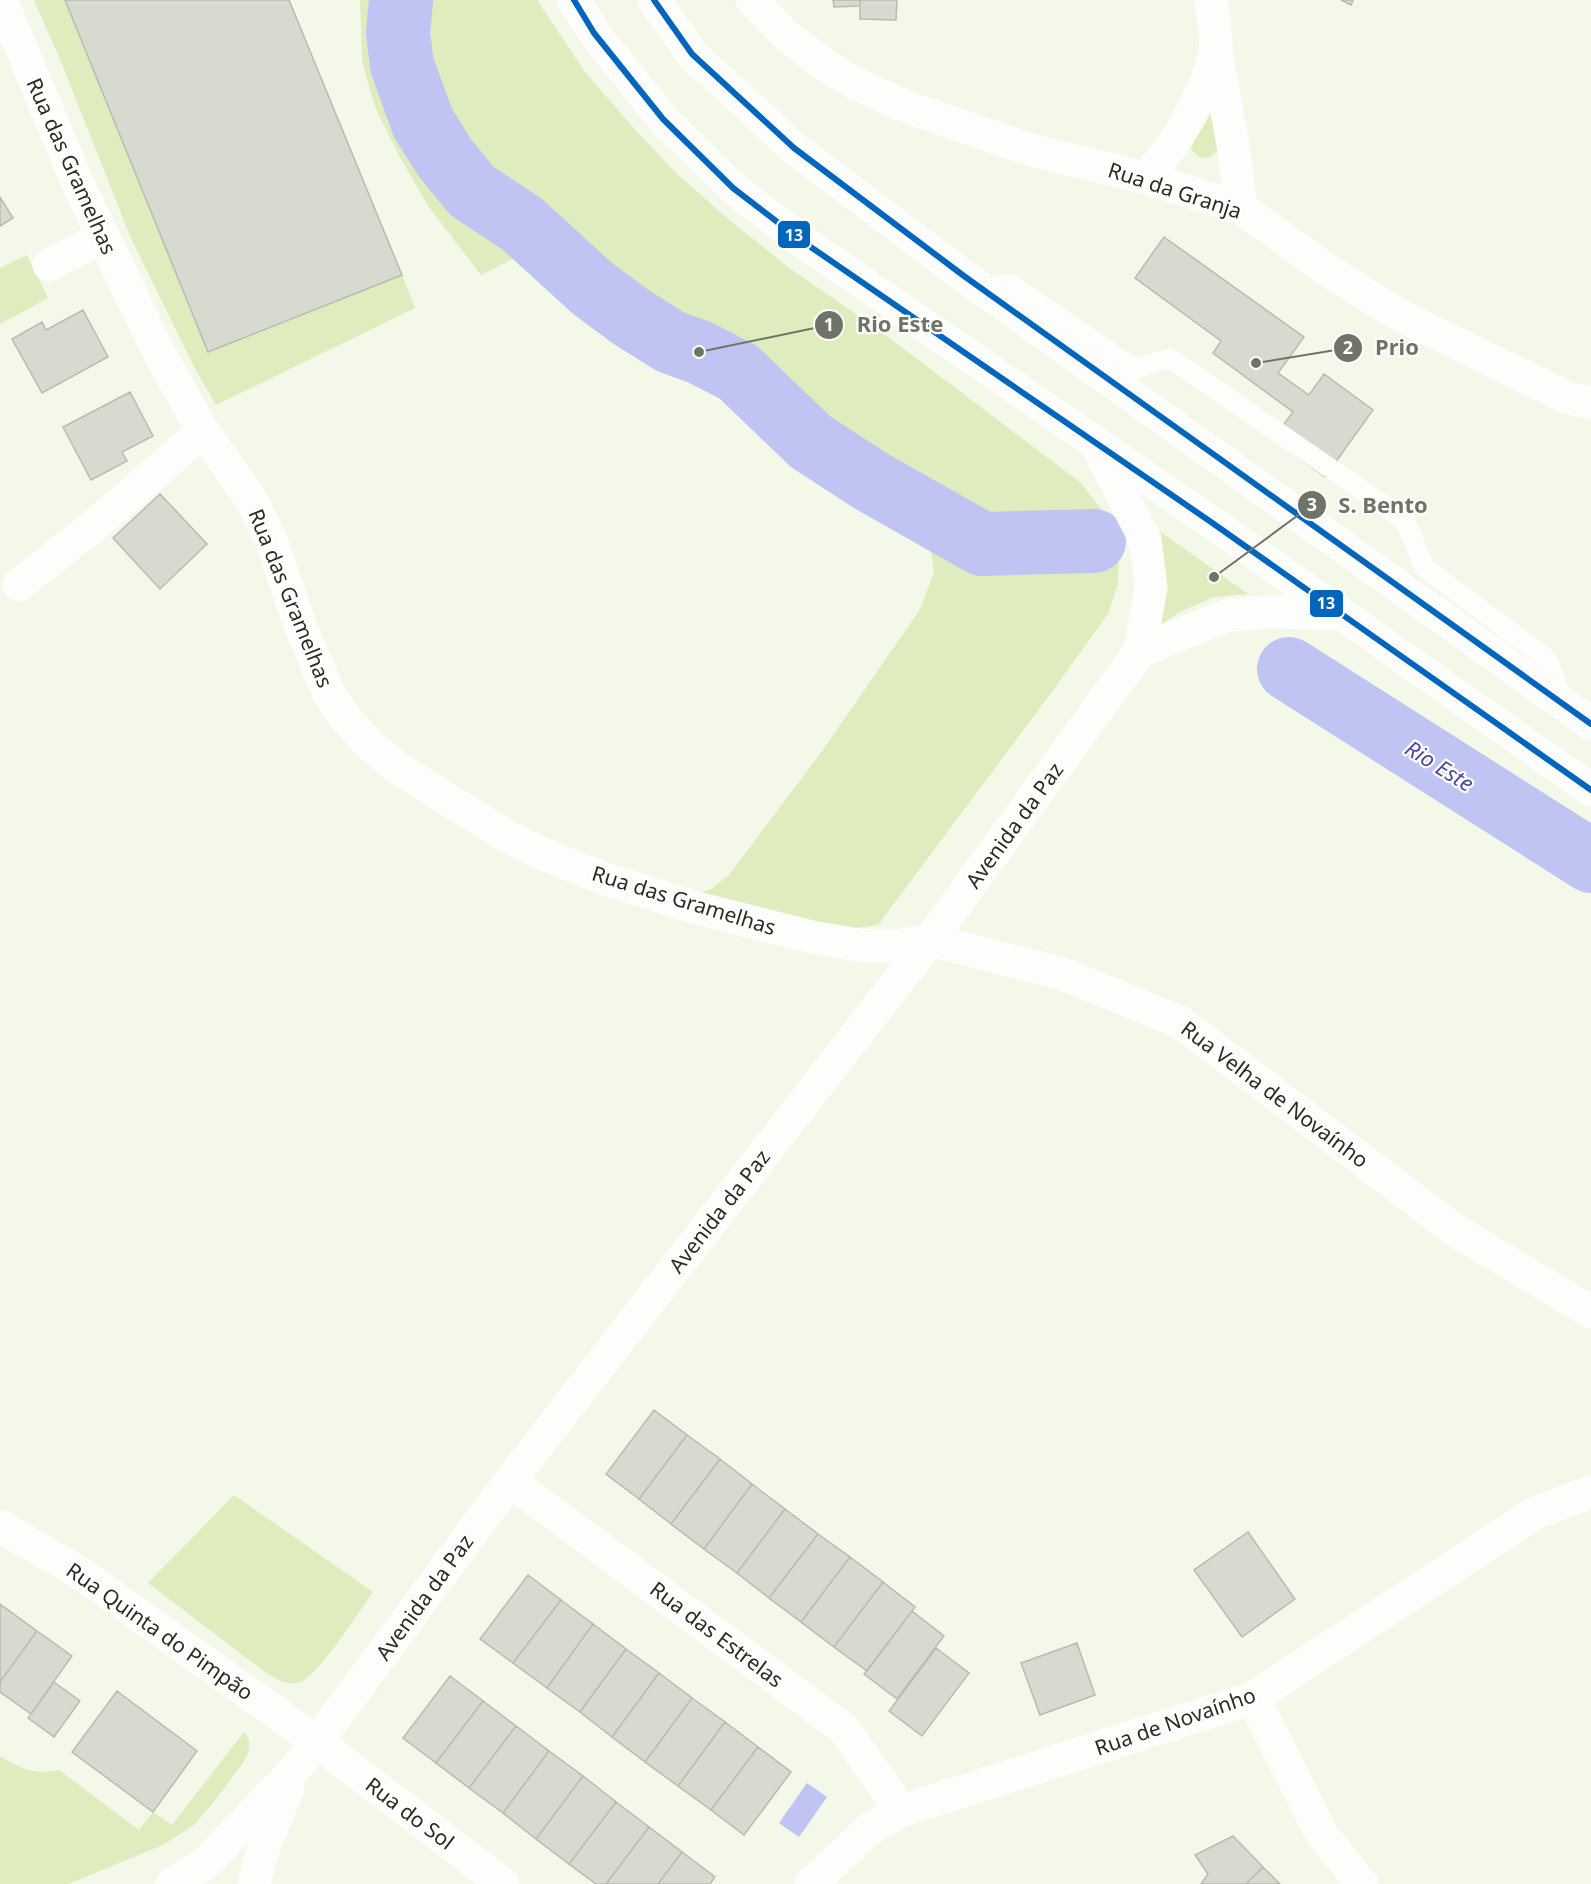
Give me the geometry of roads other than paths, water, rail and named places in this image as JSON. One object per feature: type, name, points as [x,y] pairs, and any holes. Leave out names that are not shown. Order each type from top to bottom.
[{"type":"street","name":"Rua das Gramelhas","points":[[1,0],[73,173],[159,352],[203,431],[252,501],[271,540],[300,626],[330,696],[348,721],[370,745],[396,767],[504,834],[541,853],[602,878],[693,907],[812,937],[858,945],[897,946],[930,940]]},
{"type":"street","points":[[574,0],[594,33],[663,119],[734,188],[802,241],[1095,442],[1591,790]]},
{"type":"street","points":[[654,0],[692,54],[794,147],[979,286],[1591,724]]},
{"type":"street","name":"Rua da Granja","points":[[752,0],[786,35],[822,63],[858,85],[912,109],[1035,151],[1146,178],[1242,208],[1341,279],[1399,315],[1568,398],[1591,404]]},
{"type":"street","points":[[1211,0],[1215,50],[1237,167],[1242,208]]},
{"type":"street","points":[[1146,178],[1166,153],[1196,105],[1215,50]]},
{"type":"street","points":[[49,265],[104,237]]},
{"type":"street","points":[[19,585],[101,520],[203,431]]},
{"type":"street","name":"Avenida da Paz","points":[[171,1884],[207,1862],[295,1769],[317,1742],[510,1481],[930,940],[1140,651],[1151,587],[1145,539],[1095,442]]},
{"type":"street","points":[[1140,651],[1228,615],[1272,612],[1341,614]]},
{"type":"street","name":"Rua Velha de Novaínho","points":[[930,940],[1063,974],[1180,1022],[1456,1231],[1591,1312]]},
{"type":"street","name":"Rua das Estrelas","points":[[510,1481],[844,1729],[901,1811]]},
{"type":"street","name":"Rua de Novaínho","points":[[811,1884],[868,1830],[901,1811],[1253,1698],[1535,1513],[1591,1492]]},
{"type":"street","name":"Rua Quinta do Pimpão","points":[[0,1526],[80,1573],[317,1742]]},
{"type":"street","points":[[1253,1698],[1321,1833],[1362,1884]]},
{"type":"street","name":"Rua do Sol","points":[[317,1742],[503,1884]]},
{"type":"street","name":"Avenida da Paz","points":[[254,1884],[261,1855],[295,1769]]},
{"type":"lane","points":[[979,286],[1010,284],[1135,369],[1170,358],[1405,520],[1424,567],[1546,659],[1564,705]]},
{"type":"water","points":[[807,1783],[827,1797],[799,1837],[779,1823]]},
{"type":"waterway","name":"Rio Este","points":[[401,0],[398,33],[402,65],[423,123],[445,158],[472,191],[522,224],[592,288],[631,317],[671,342],[699,352],[738,372],[811,442],[871,481],[982,544],[1094,541]]},
{"type":"waterway","name":"Rio Este","points":[[1289,669],[1591,861]]},
{"type":"place","name":"Rio Este","points":[[699,352]]},
{"type":"place","name":"Prio","points":[[1256,363]]},
{"type":"place","name":"S. Bento","points":[[1214,577]]}]
